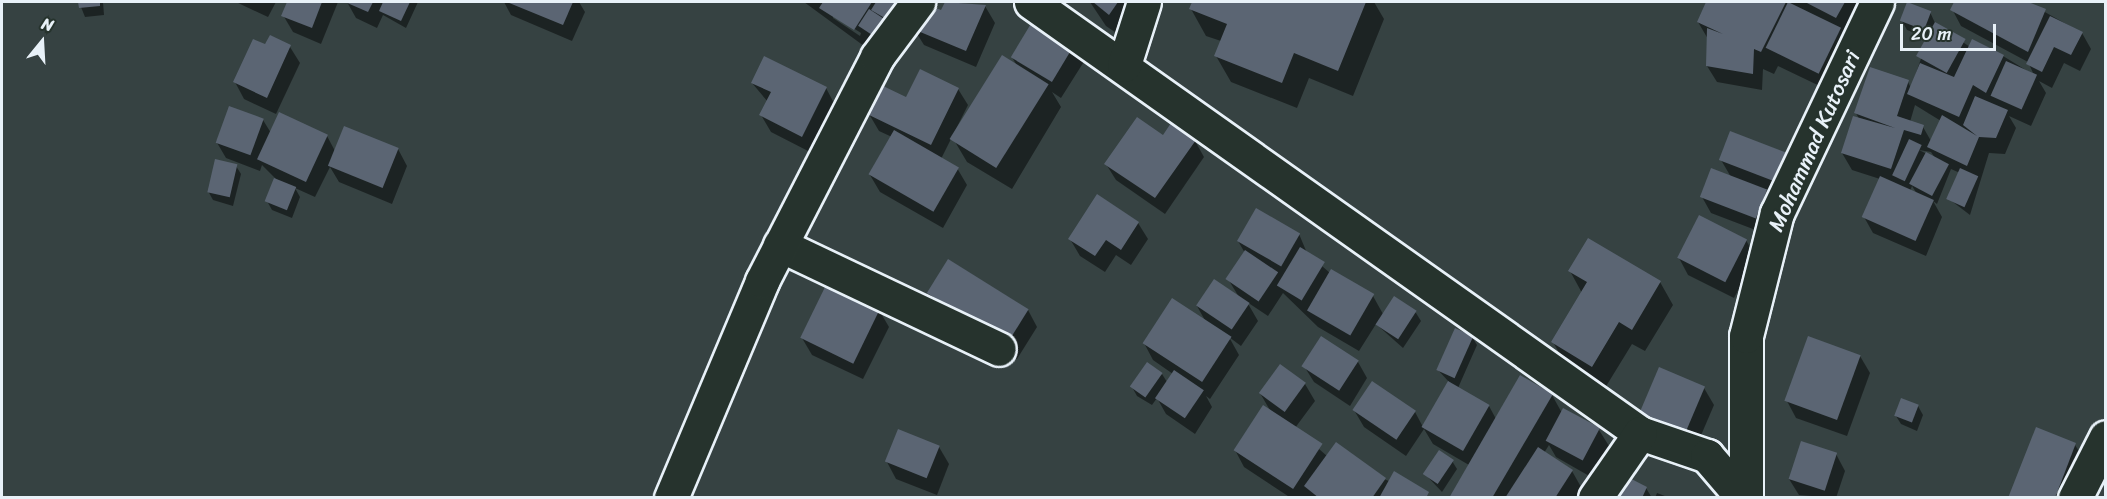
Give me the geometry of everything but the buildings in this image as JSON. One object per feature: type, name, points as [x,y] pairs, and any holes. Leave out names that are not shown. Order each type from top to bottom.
[{"type":"street","points":[[671,498],[780,245],[877,57],[918,2]]},
{"type":"street","points":[[1031,2],[1124,65],[1640,433],[1707,456],[1744,498]]},
{"type":"street","points":[[1124,65],[1144,2]]},
{"type":"street","name":"Mohammad Kutosari","points":[[1744,498],[1746,336],[1777,213],[1877,2]]},
{"type":"street","points":[[780,245],[999,349]]},
{"type":"street","points":[[1594,498],[1640,433]]},
{"type":"street","points":[[2075,498],[2106,437]]}]
